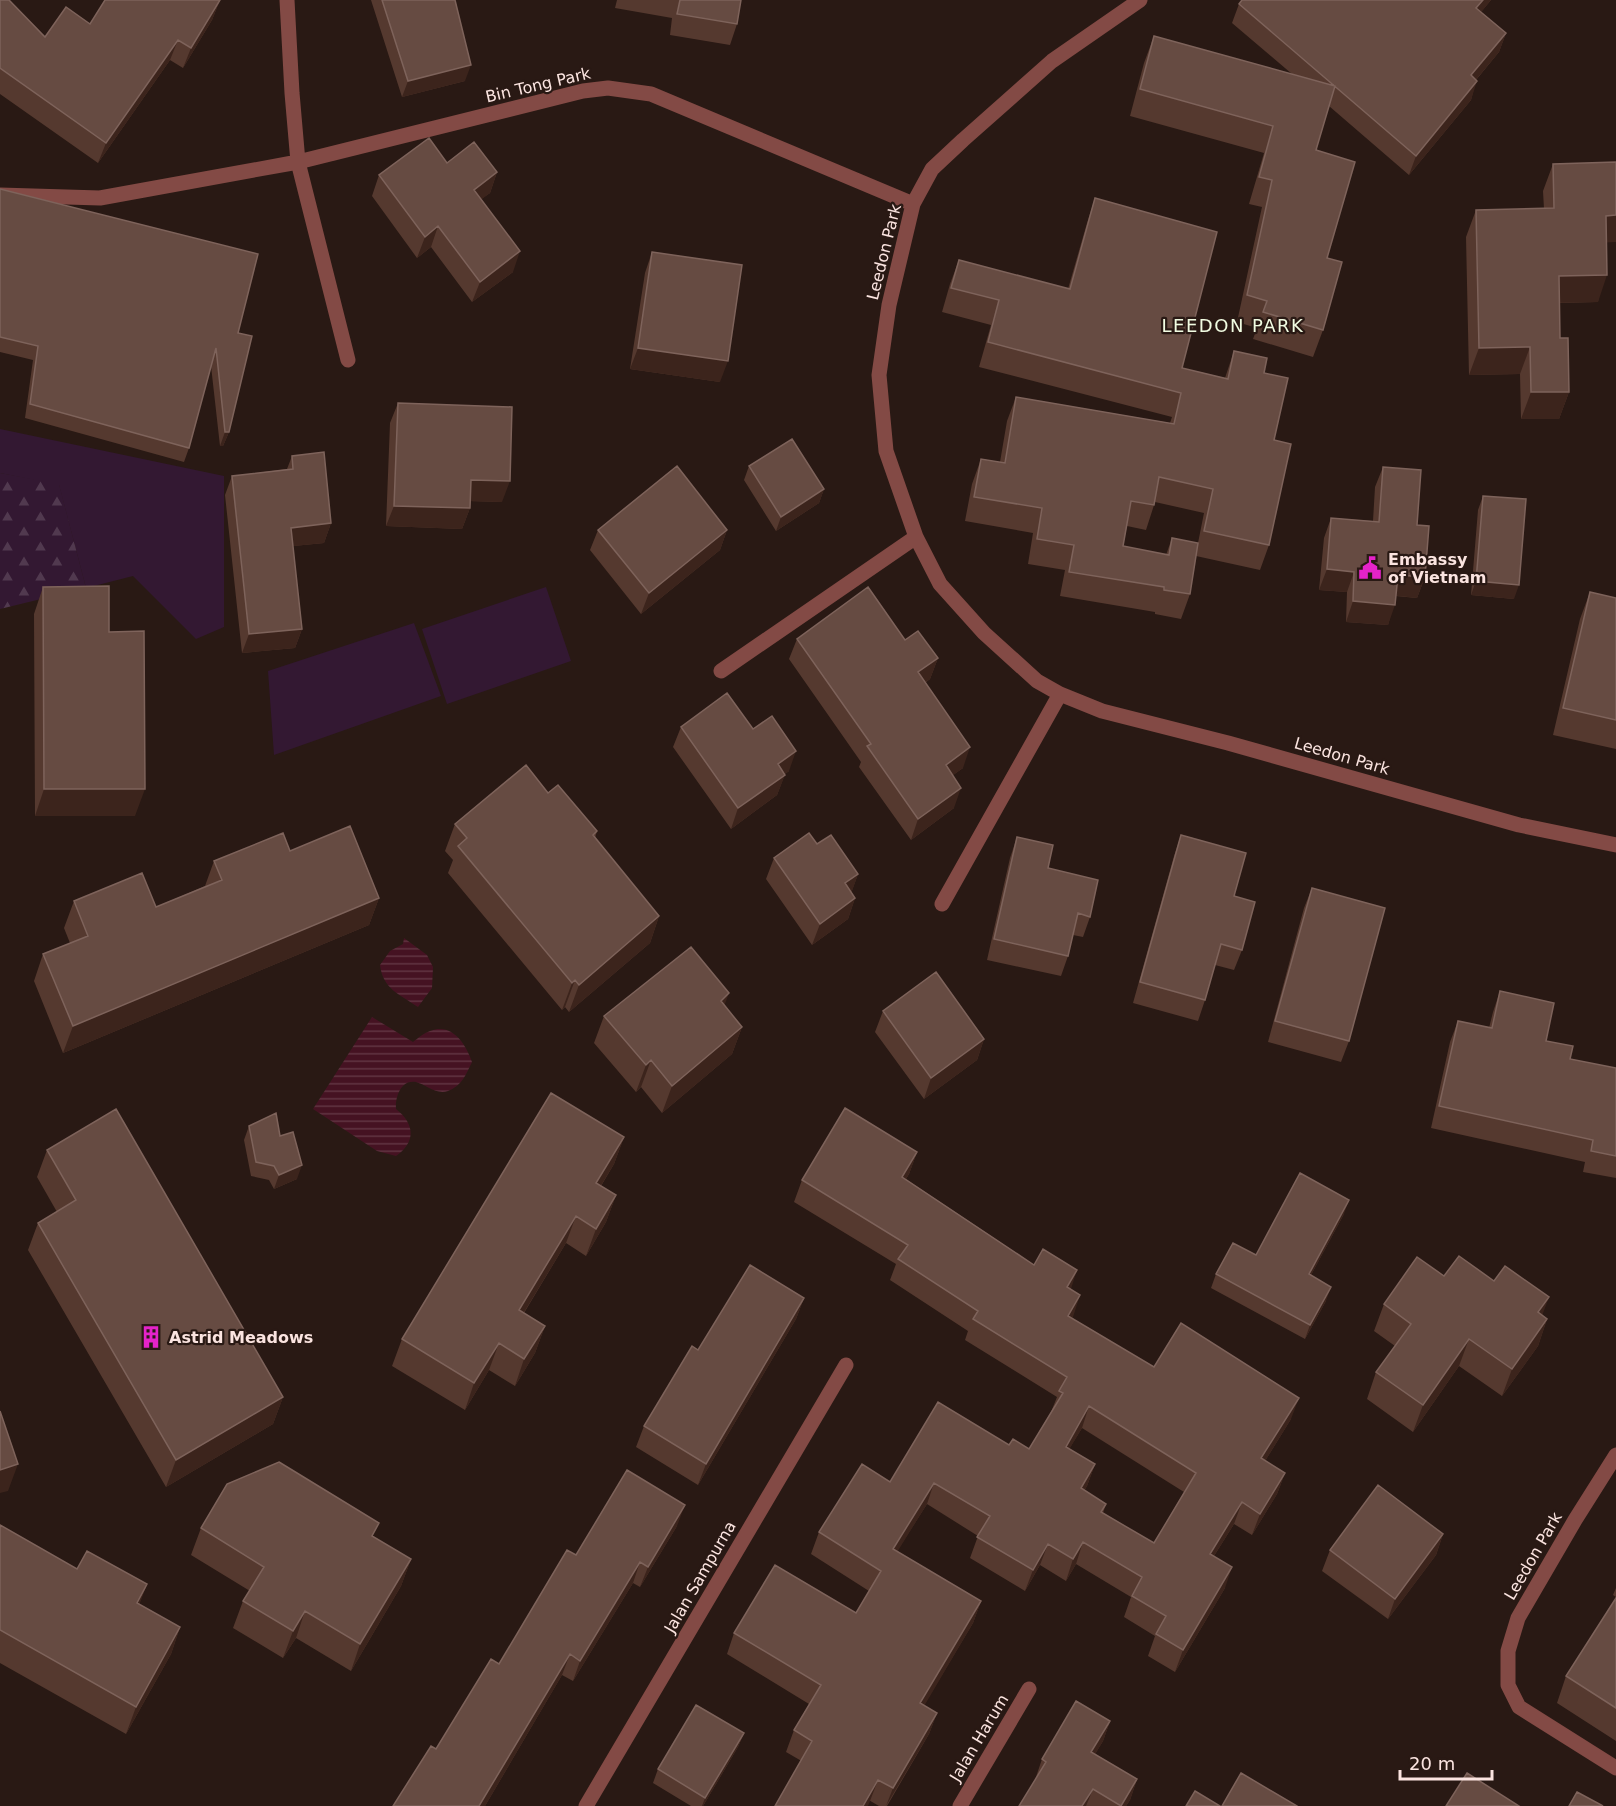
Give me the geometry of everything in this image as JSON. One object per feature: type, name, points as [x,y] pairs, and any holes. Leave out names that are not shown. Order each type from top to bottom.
[{"type":"street","points":[[287,0],[298,162],[348,360]]},
{"type":"street","name":"Leedon Park","points":[[1140,0],[1052,61],[963,140],[932,169],[913,204],[889,305],[879,375],[886,451],[916,537],[940,584],[984,633],[1037,681],[1060,694],[1102,711],[1228,743],[1519,825],[1616,845]]},
{"type":"street","name":"Bin Tong Park","points":[[0,195],[100,198],[298,162],[461,120],[608,88],[651,94],[913,204]]},
{"type":"street","points":[[721,671],[916,537]]},
{"type":"street","points":[[942,904],[1060,694]]},
{"type":"street","name":"Jalan Sampurna","points":[[586,1806],[846,1365]]},
{"type":"street","name":"Leedon Park","points":[[1616,1455],[1518,1618],[1508,1652],[1508,1684],[1519,1707],[1616,1768]]},
{"type":"street","name":"Jalan Harum","points":[[960,1806],[1029,1689]]},
{"type":"green space","points":[[0,429],[224,476],[224,627],[196,639],[133,576],[86,588],[59,485],[0,473]]},
{"type":"green space","points":[[0,473],[59,484],[86,588],[0,609]]},
{"type":"green space","points":[[546,587],[571,661],[447,704],[422,629]]},
{"type":"green space","points":[[414,623],[441,696],[274,755],[268,671]]},
{"type":"shaded area","points":[[404,938],[427,955],[433,967],[432,988],[418,1007],[388,985],[380,965],[390,951],[403,944]]},
{"type":"shaded area","points":[[372,1017],[413,1042],[430,1031],[438,1029],[451,1032],[462,1042],[472,1062],[460,1083],[448,1091],[436,1091],[416,1082],[406,1083],[403,1086],[398,1094],[396,1109],[407,1121],[411,1133],[407,1145],[396,1156],[377,1151],[313,1109]]},
{"type":"building","points":[[0,0],[9,0],[45,37],[66,7],[90,24],[105,0],[220,0],[191,48],[178,40],[106,143],[0,68]]},
{"type":"building","points":[[382,0],[455,0],[471,65],[408,81]]},
{"type":"building","points":[[680,0],[741,0],[737,24],[677,14]]},
{"type":"building","points":[[1242,0],[1483,0],[1476,8],[1506,33],[1471,75],[1477,81],[1416,156],[1239,4]]},
{"type":"building","points":[[1154,36],[1335,86],[1316,150],[1355,162],[1327,258],[1342,262],[1323,330],[1263,312],[1267,301],[1247,295],[1272,180],[1259,177],[1273,126],[1140,89]]},
{"type":"building","points":[[429,138],[447,163],[474,142],[497,172],[474,190],[520,251],[480,282],[438,226],[425,237],[379,175]]},
{"type":"building","points":[[1616,162],[1616,215],[1606,216],[1607,275],[1559,276],[1560,338],[1568,338],[1569,392],[1531,392],[1530,347],[1479,348],[1476,210],[1554,208],[1553,164]]},
{"type":"building","points":[[0,189],[258,254],[238,333],[252,336],[229,432],[225,432],[216,348],[189,448],[30,404],[38,346],[0,337]]},
{"type":"building","points":[[1095,198],[1217,232],[1182,368],[1228,379],[1234,351],[1267,358],[1264,373],[1288,378],[1274,440],[1291,444],[1269,545],[1204,531],[1213,489],[1159,477],[1154,505],[1131,501],[1123,546],[1169,555],[1172,538],[1198,543],[1190,594],[1164,590],[1164,587],[1069,572],[1074,545],[1037,539],[1042,508],[974,497],[981,459],[1005,463],[1016,397],[1174,424],[1181,393],[988,342],[999,300],[951,288],[959,260],[1070,289]]},
{"type":"building","points":[[652,252],[742,265],[728,361],[638,348]]},
{"type":"building","points":[[398,403],[512,407],[510,481],[471,480],[470,508],[394,506]]},
{"type":"building","points":[[792,439],[824,489],[781,517],[749,466]]},
{"type":"building","points":[[324,452],[331,523],[291,528],[302,629],[249,634],[232,476],[293,469],[292,456]]},
{"type":"building","points":[[677,466],[727,530],[649,593],[598,530]]},
{"type":"building","name":"Embassy of Vietnam","points":[[1383,467],[1421,470],[1417,525],[1429,526],[1425,577],[1398,575],[1395,605],[1353,601],[1354,572],[1327,569],[1331,518],[1379,522]]},
{"type":"building","points":[[1483,496],[1526,499],[1519,585],[1476,581]]},
{"type":"building","points":[[109,586],[109,632],[144,631],[145,789],[44,789],[43,587]]},
{"type":"building","points":[[868,587],[905,640],[918,631],[938,658],[918,672],[970,747],[946,765],[961,788],[918,819],[867,746],[871,744],[797,639]]},
{"type":"building","points":[[1590,592],[1616,598],[1616,720],[1563,708]]},
{"type":"building","points":[[727,693],[753,729],[772,716],[796,751],[778,764],[785,775],[738,808],[681,727]]},
{"type":"building","points":[[526,765],[548,793],[558,785],[597,831],[593,835],[659,916],[579,985],[575,980],[572,983],[458,846],[467,838],[455,824]]},
{"type":"building","points":[[350,826],[379,898],[73,1026],[43,954],[88,936],[74,901],[142,873],[156,907],[222,880],[214,861],[283,833],[290,851]]},
{"type":"building","points":[[809,833],[817,844],[831,835],[858,874],[845,883],[855,898],[820,924],[774,858]]},
{"type":"building","points":[[1181,835],[1246,853],[1234,896],[1255,902],[1242,950],[1221,944],[1205,1000],[1140,982]]},
{"type":"building","points":[[1017,837],[1053,845],[1048,868],[1098,880],[1090,917],[1078,913],[1068,956],[994,939]]},
{"type":"building","points":[[1312,888],[1385,908],[1349,1041],[1275,1021]]},
{"type":"building","points":[[691,947],[729,993],[721,1001],[742,1027],[672,1086],[651,1060],[646,1065],[604,1016]]},
{"type":"building","points":[[936,972],[984,1039],[931,1078],[883,1011]]},
{"type":"building","points":[[1500,991],[1554,1003],[1546,1041],[1573,1046],[1570,1059],[1616,1068],[1616,1156],[1591,1151],[1593,1140],[1439,1106],[1458,1021],[1492,1028]]},
{"type":"building","points":[[551,1093],[624,1137],[596,1183],[616,1195],[596,1229],[576,1216],[519,1310],[545,1326],[524,1359],[499,1343],[474,1383],[402,1339]]},
{"type":"building","points":[[845,1108],[917,1152],[902,1177],[1034,1265],[1043,1249],[1077,1270],[1067,1287],[1080,1295],[1068,1316],[1154,1367],[1181,1323],[1299,1398],[1261,1458],[1285,1473],[1260,1514],[1242,1502],[1210,1554],[1232,1567],[1183,1650],[1156,1634],[1166,1616],[1132,1596],[1142,1577],[1083,1542],[1073,1559],[1048,1544],[1033,1570],[977,1537],[990,1516],[934,1483],[893,1549],[981,1601],[920,1703],[937,1713],[893,1788],[878,1780],[863,1806],[775,1806],[812,1741],[794,1730],[821,1685],[734,1633],[775,1565],[856,1613],[881,1571],[819,1532],[862,1464],[890,1482],[938,1402],[1009,1445],[1013,1439],[1029,1449],[1063,1393],[1059,1391],[1067,1377],[973,1319],[978,1311],[898,1259],[908,1245],[802,1180]],"holes":[[[1089,1406],[1196,1473],[1154,1543],[1101,1512],[1106,1504],[1081,1488],[1095,1464],[1066,1447]]]},
{"type":"building","name":"Astrid Meadows","points":[[116,1109],[283,1397],[176,1460],[38,1223],[76,1200],[47,1150]]},
{"type":"building","points":[[276,1113],[280,1136],[293,1132],[302,1165],[279,1175],[274,1166],[256,1162],[249,1126]]},
{"type":"building","points":[[1300,1173],[1349,1200],[1309,1274],[1331,1287],[1310,1325],[1216,1274],[1233,1243],[1256,1255]]},
{"type":"building","points":[[1459,1256],[1494,1281],[1505,1266],[1549,1297],[1538,1312],[1547,1319],[1512,1369],[1469,1339],[1423,1405],[1376,1372],[1411,1324],[1384,1304],[1417,1257],[1444,1276]]},
{"type":"building","points":[[750,1265],[804,1298],[706,1464],[644,1426],[692,1346],[698,1350]]},
{"type":"building","points":[[0,1411],[18,1464],[0,1470]]},
{"type":"building","points":[[279,1462],[379,1523],[372,1536],[411,1559],[360,1644],[305,1611],[293,1631],[243,1601],[264,1567],[201,1528],[227,1484]]},
{"type":"building","points":[[627,1470],[685,1505],[648,1567],[640,1562],[580,1661],[570,1654],[479,1806],[393,1806],[431,1746],[436,1749],[491,1659],[499,1664],[567,1550],[576,1555]]},
{"type":"building","points":[[1378,1485],[1443,1534],[1395,1599],[1330,1550]]},
{"type":"building","points":[[0,1525],[77,1569],[87,1551],[147,1584],[137,1603],[180,1627],[136,1707],[0,1630]]},
{"type":"building","points":[[1616,1598],[1616,1708],[1566,1676]]},
{"type":"building","points":[[1076,1701],[1110,1721],[1091,1752],[1137,1779],[1121,1806],[1093,1789],[1082,1806],[1019,1806],[1046,1762],[1042,1759]]},
{"type":"building","points":[[696,1705],[744,1733],[705,1798],[658,1769]]},
{"type":"building","points":[[1241,1773],[1297,1806],[1222,1806]]},
{"type":"building","points":[[1467,1773],[1519,1806],[1446,1806]]},
{"type":"building","points":[[1195,1791],[1220,1806],[1186,1806]]},
{"type":"building","points":[[1577,1792],[1603,1806],[1569,1806]]},
{"type":"place","name":"Embassy of Vietnam","points":[[1370,568]]},
{"type":"place","name":"Astrid Meadows","points":[[151,1337]]},
{"type":"district","name":"LEEDON PARK","points":[[1233,325]]}]
